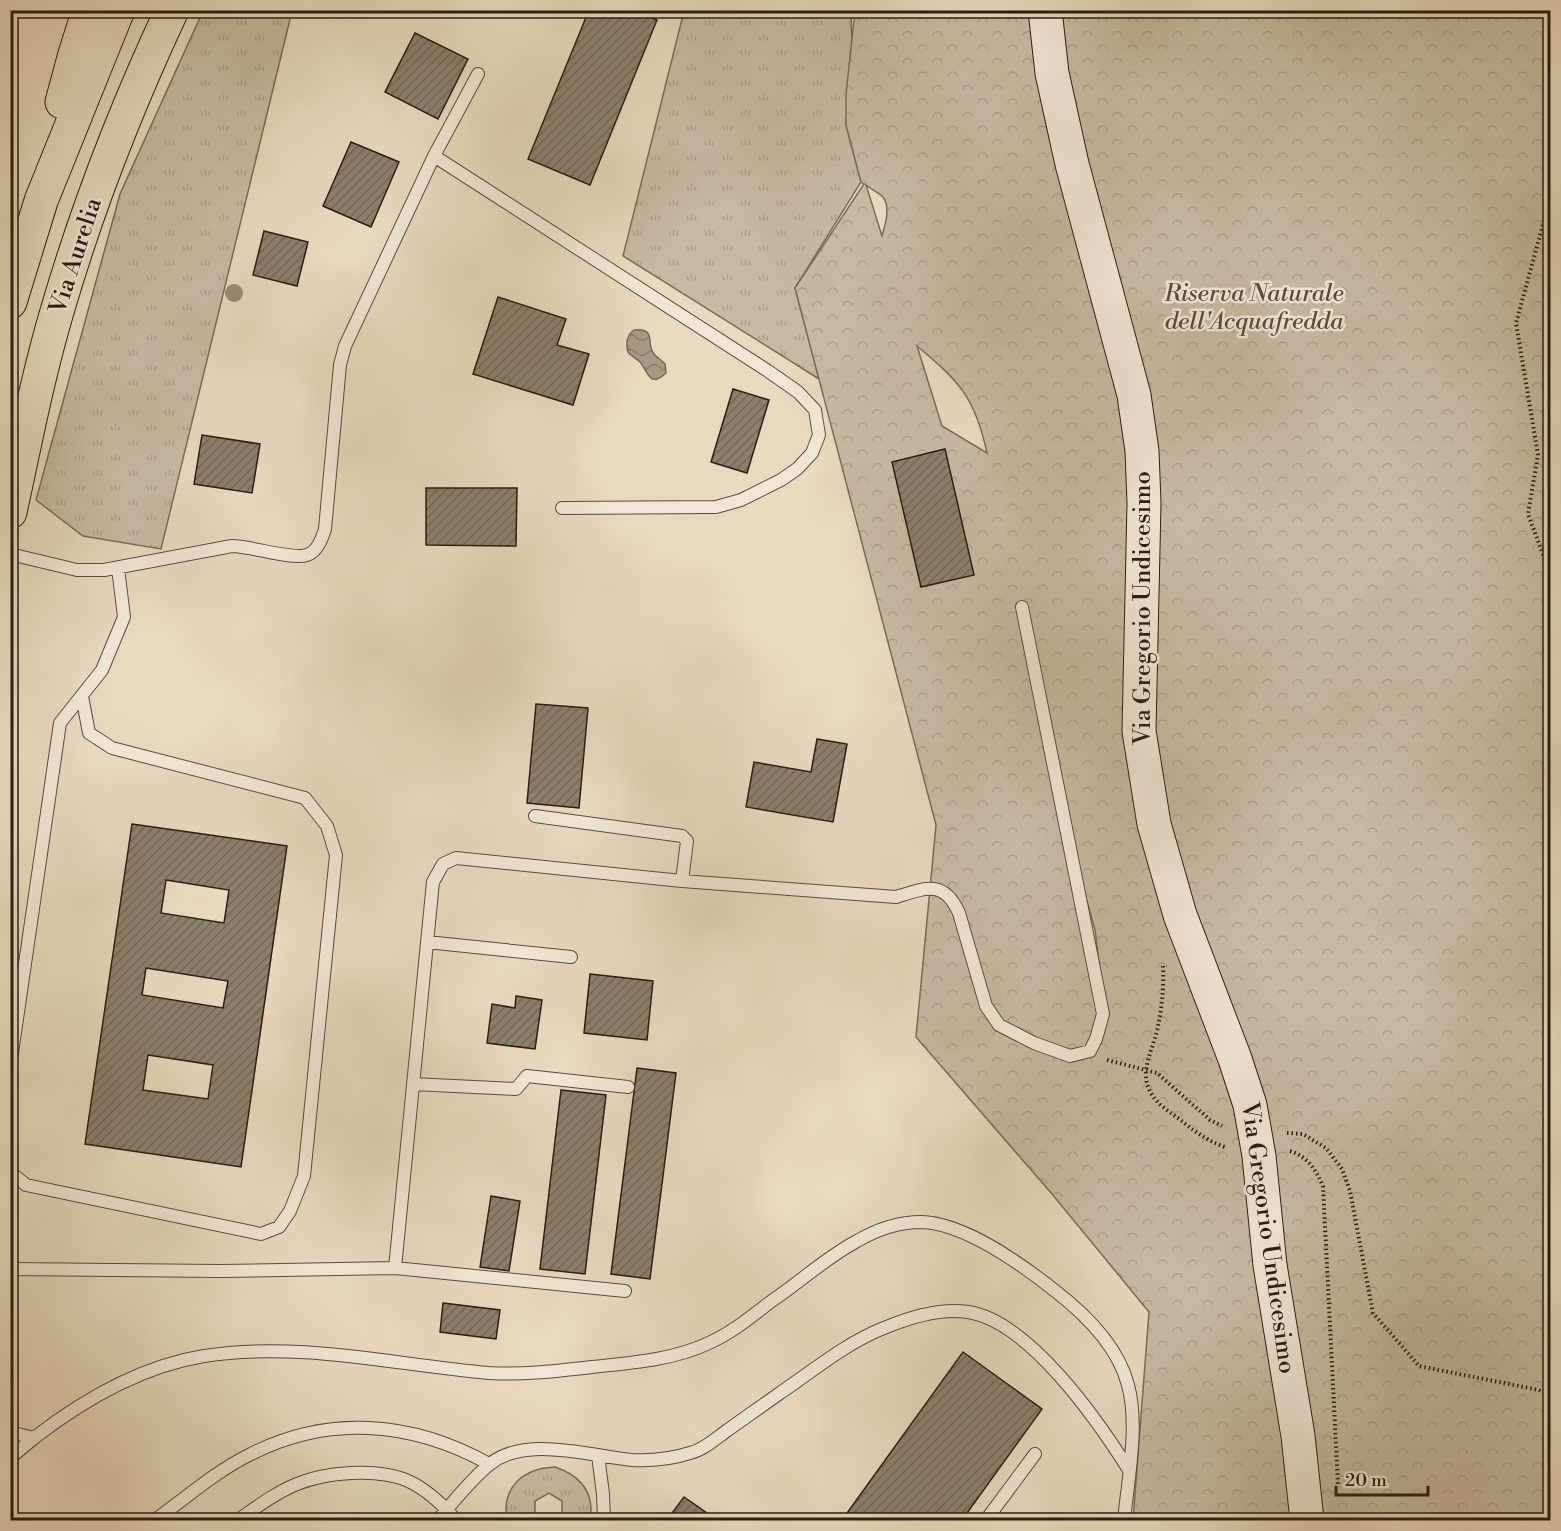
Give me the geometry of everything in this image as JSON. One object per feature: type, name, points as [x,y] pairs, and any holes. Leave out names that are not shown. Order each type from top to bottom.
[{"type":"highway","points":[[41,201],[58,120],[89,10]]},
{"type":"highway","name":"Via Aurelia","points":[[10,302],[41,201],[118,10]]},
{"type":"highway","name":"Via Aurelia","points":[[10,512],[32,408],[58,307],[117,137],[172,10]]},
{"type":"street","name":"Via Gregorio Undicesimo","points":[[1045,10],[1052,73],[1072,164],[1134,395],[1139,424],[1144,503],[1139,730],[1154,824],[1180,915],[1235,1059],[1250,1105],[1259,1156],[1270,1265],[1298,1436],[1307,1521]]},
{"type":"lane","points":[[10,554],[77,570],[104,570],[232,546],[248,546],[297,556],[307,555],[316,548],[325,529],[340,365],[345,346],[434,156],[478,74]]},
{"type":"lane","points":[[434,156],[768,371],[798,392],[815,410],[819,435],[812,453],[797,469],[781,480],[741,500],[716,507],[562,508]]},
{"type":"lane","points":[[10,1067],[60,723],[102,670],[124,617],[118,568]]},
{"type":"lane","points":[[395,1268],[433,882],[443,864],[456,858],[682,881],[896,897],[926,888],[943,891],[955,904],[959,913],[986,1006],[999,1025],[1070,1056],[1090,1051],[1103,1014],[1022,607]]},
{"type":"lane","points":[[10,1172],[26,1185],[37,1188],[261,1234],[279,1227],[290,1211],[304,1176],[336,855],[327,826],[305,798],[112,748],[89,733],[82,696]]},
{"type":"lane","points":[[535,816],[682,836],[687,840],[682,881]]},
{"type":"lane","points":[[427,942],[571,957]]},
{"type":"lane","points":[[413,1084],[516,1089],[527,1076],[628,1087]]},
{"type":"lane","points":[[10,1458],[83,1403],[175,1362],[202,1356],[272,1351],[494,1373],[533,1373],[587,1368],[674,1356],[714,1341],[856,1242],[880,1230],[922,1222],[955,1229],[1036,1276],[1061,1295],[1093,1326],[1110,1347],[1125,1375],[1132,1404],[1124,1521]]},
{"type":"lane","points":[[10,1269],[220,1271],[395,1268],[625,1291]]},
{"type":"lane","points":[[438,1521],[489,1464],[508,1454],[525,1450],[549,1449],[652,1460],[694,1452],[844,1349],[904,1320],[945,1312],[966,1311],[980,1314],[1001,1324],[1043,1359],[1095,1420],[1129,1470]]},
{"type":"lane","points":[[155,1521],[210,1479],[247,1456],[276,1442],[337,1428],[368,1427],[424,1436],[489,1464]]},
{"type":"lane","points":[[10,1432],[34,1438]]},
{"type":"lane","points":[[986,1521],[1035,1454]]},
{"type":"lane","points":[[598,1455],[604,1521]]},
{"type":"lane","points":[[238,1521],[260,1505],[297,1484],[354,1473],[377,1474],[407,1480],[426,1492],[456,1521]]},
{"type":"path","points":[[1551,199],[1516,323],[1538,455],[1528,514],[1551,573]]},
{"type":"path","points":[[1090,1051],[1111,1062],[1157,1073],[1210,1120],[1228,1129]]},
{"type":"path","points":[[1283,1133],[1304,1134],[1326,1148],[1342,1169],[1350,1191],[1373,1313],[1419,1366],[1539,1390],[1551,1396]]},
{"type":"path","points":[[1287,1150],[1299,1154],[1315,1168],[1323,1186],[1338,1487]]},
{"type":"green space","points":[[203,11],[292,11],[161,549],[83,536],[36,500],[120,194]]},
{"type":"green space","points":[[684,11],[851,11],[852,48],[846,125],[861,182],[795,288],[819,379],[623,256]]},
{"type":"green space","name":"Riserva Naturale dell'Acquafredda","points":[[855,11],[1550,11],[1550,1520],[1133,1520],[1149,1312],[1052,1194],[916,1037],[936,825],[795,288],[864,184],[861,182],[846,125],[846,94]],"holes":[[[866,185],[883,197],[887,206],[882,236]],[[917,346],[954,380],[971,404],[987,453],[942,426]],[[1083,887],[1095,930],[1101,978]]]},
{"type":"green space","points":[[555,1467],[572,1475],[584,1486],[590,1501],[590,1520],[556,1520],[562,1517],[562,1501],[549,1493],[535,1501],[535,1516],[541,1520],[507,1520],[508,1498],[517,1482],[534,1471]]},
{"type":"water","points":[[634,330],[641,330],[649,334],[652,350],[665,364],[666,373],[656,379],[652,379],[640,362],[628,352],[628,340]]},
{"type":"building","points":[[589,10],[633,10],[657,20],[590,185],[528,159]]},
{"type":"building","points":[[415,33],[468,59],[438,119],[385,92]]},
{"type":"building","points":[[351,142],[399,162],[371,227],[323,206]]},
{"type":"building","points":[[264,231],[308,242],[297,286],[253,275]]},
{"type":"building","points":[[498,297],[566,319],[557,345],[589,354],[573,405],[473,374]]},
{"type":"building","points":[[733,389],[769,400],[747,473],[711,462]]},
{"type":"building","points":[[202,435],[260,444],[252,493],[194,484]]},
{"type":"building","points":[[945,449],[974,575],[921,587],[892,462]]},
{"type":"building","points":[[426,488],[517,488],[516,546],[426,545]]},
{"type":"building","points":[[536,704],[588,708],[579,808],[527,803]]},
{"type":"building","points":[[817,739],[847,744],[833,822],[746,807],[754,762],[811,772]]},
{"type":"building","points":[[132,824],[287,846],[241,1167],[85,1144]],"holes":[[[166,880],[229,890],[224,923],[161,913]],[[146,968],[228,981],[223,1008],[142,995]],[[148,1055],[213,1065],[208,1099],[143,1090]]]},
{"type":"building","points":[[590,974],[653,981],[647,1040],[584,1033]]},
{"type":"building","points":[[516,996],[542,1000],[535,1049],[487,1043],[492,1004],[515,1008]]},
{"type":"building","points":[[637,1068],[676,1073],[650,1279],[611,1274]]},
{"type":"building","points":[[561,1090],[606,1095],[585,1274],[540,1269]]},
{"type":"building","points":[[491,1196],[520,1201],[509,1271],[480,1267]]},
{"type":"building","points":[[443,1303],[500,1310],[496,1339],[440,1332]]},
{"type":"building","points":[[963,1352],[1042,1409],[962,1520],[842,1520]]},
{"type":"building","points":[[684,1497],[717,1520],[667,1520]]}]
